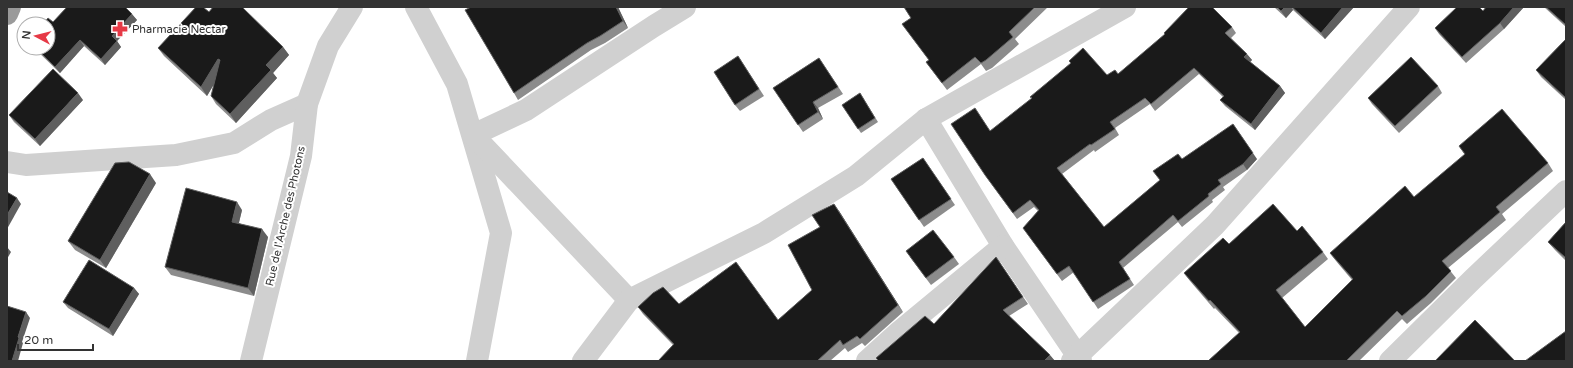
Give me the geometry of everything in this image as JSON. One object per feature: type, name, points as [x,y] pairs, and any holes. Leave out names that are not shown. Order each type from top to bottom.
[{"type":"highway","points":[[7,14],[10,7]]},
{"type":"street","name":"Rue de l'Arche des Photons","points":[[251,361],[301,156],[307,104],[328,46],[352,7]]},
{"type":"street","points":[[416,7],[457,84],[501,233],[477,361]]},
{"type":"street","points":[[473,135],[526,110],[684,7]]},
{"type":"street","points":[[582,361],[629,300],[764,233],[856,176],[926,119],[1125,7]]},
{"type":"street","points":[[926,119],[1003,246],[1077,359],[1215,225],[1409,7]]},
{"type":"street","points":[[7,162],[26,165],[176,155],[234,143],[271,120],[307,104]]},
{"type":"street","points":[[473,135],[629,300]]},
{"type":"street","points":[[1390,361],[1473,279],[1566,191]]},
{"type":"street","points":[[867,361],[899,332],[1003,246]]},
{"type":"building","points":[[67,7],[125,7],[132,14],[112,36],[117,41],[101,59],[80,40],[55,67],[44,56],[56,56],[56,19]]},
{"type":"building","points":[[196,7],[203,7],[209,12],[213,7],[242,7],[283,47],[266,65],[271,70],[230,114],[211,96],[220,60],[218,59],[201,87],[158,48]]},
{"type":"building","points":[[471,7],[616,7],[623,21],[587,43],[514,93],[465,10]]},
{"type":"building","points":[[904,7],[1035,7],[1009,32],[1013,37],[986,60],[981,63],[975,57],[942,83],[926,62],[929,60],[902,24],[911,18]]},
{"type":"building","points":[[1189,7],[1212,7],[1232,27],[1225,33],[1247,54],[1244,57],[1280,86],[1251,124],[1220,100],[1224,96],[1194,68],[1151,104],[1145,98],[1110,122],[1115,129],[1091,145],[1090,144],[1057,168],[1104,227],[1160,180],[1153,171],[1178,154],[1182,159],[1233,124],[1253,153],[1243,164],[1218,180],[1221,184],[1208,194],[1209,196],[1178,221],[1173,215],[1119,262],[1130,279],[1093,302],[1069,266],[1057,274],[1023,228],[1039,210],[1030,200],[1013,213],[985,175],[951,124],[975,108],[990,131],[1032,98],[1030,97],[1071,63],[1069,61],[1083,48],[1107,75],[1115,70],[1118,74],[1165,34],[1164,33]]},
{"type":"building","points":[[1277,7],[1285,7],[1281,11]]},
{"type":"building","points":[[1292,7],[1343,7],[1321,33]]},
{"type":"building","points":[[1457,7],[1479,7],[1483,11],[1486,7],[1514,7],[1500,23],[1462,57],[1435,28]]},
{"type":"building","points":[[1546,7],[1566,7],[1566,25]]},
{"type":"building","points":[[1566,39],[1566,98],[1536,70]]},
{"type":"building","points":[[738,56],[759,89],[735,105],[714,72]]},
{"type":"building","points":[[1411,57],[1438,86],[1395,126],[1368,98]]},
{"type":"building","points":[[819,58],[838,87],[813,102],[818,112],[798,125],[773,88]]},
{"type":"building","points":[[53,69],[78,93],[35,139],[9,115]]},
{"type":"building","points":[[860,93],[875,118],[858,129],[842,105]]},
{"type":"building","points":[[1502,109],[1548,163],[1496,207],[1500,212],[1442,261],[1451,271],[1426,296],[1402,316],[1397,311],[1346,361],[1208,361],[1240,332],[1184,273],[1223,238],[1229,244],[1273,204],[1297,231],[1302,226],[1323,252],[1276,290],[1305,327],[1353,279],[1330,253],[1405,186],[1414,197],[1465,154],[1459,146]]},
{"type":"building","points":[[923,158],[951,199],[919,220],[891,179]]},
{"type":"building","points":[[129,162],[150,174],[100,260],[68,241],[115,163]]},
{"type":"building","points":[[186,188],[237,202],[232,222],[262,229],[248,288],[165,267]]},
{"type":"building","points":[[7,192],[17,198],[7,215]]},
{"type":"building","points":[[834,204],[898,305],[860,339],[857,336],[843,345],[840,340],[817,361],[658,361],[674,344],[638,307],[653,293],[663,287],[679,304],[736,262],[778,320],[812,290],[788,245],[820,227],[812,215]]},
{"type":"building","points":[[1566,222],[1566,258],[1548,242]]},
{"type":"building","points":[[933,230],[954,257],[926,278],[906,251]]},
{"type":"building","points":[[996,257],[1023,297],[1003,310],[1050,355],[1045,360],[1047,361],[879,361],[876,358],[925,316],[934,324]]},
{"type":"building","points":[[89,260],[134,288],[109,329],[63,302]]},
{"type":"building","points":[[7,306],[26,312],[12,361],[7,361]]},
{"type":"building","points":[[1475,320],[1515,361],[1435,361]]},
{"type":"building","points":[[1566,331],[1566,361],[1525,361]]},
{"type":"place","name":"Pharmacie Nectar","points":[[120,29]]}]
